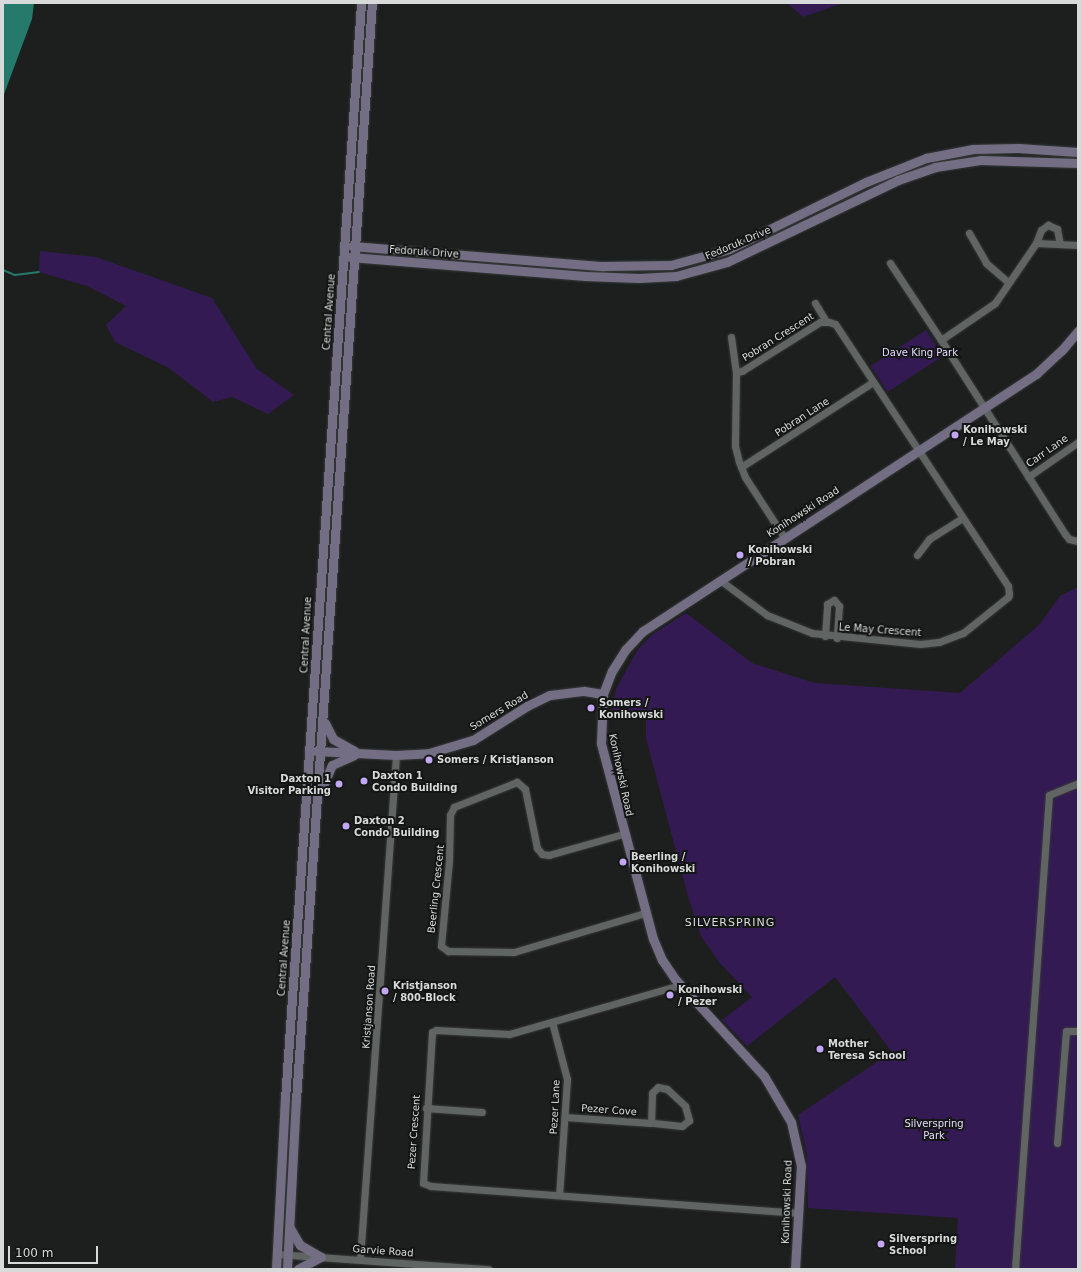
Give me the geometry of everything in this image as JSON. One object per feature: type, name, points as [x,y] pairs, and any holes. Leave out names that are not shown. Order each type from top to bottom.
[{"type":"main road","name":"Central Avenue","points":[[276,1269],[285,1099],[361,3]]},
{"type":"main road","points":[[287,1269],[357,246],[372,3]]},
{"type":"main road","name":"Fedoruk Drive","points":[[345,245],[603,266],[671,266],[729,249],[866,182],[926,158],[973,149],[1018,148],[1078,152]]},
{"type":"main road","name":"Fedoruk Drive","points":[[344,257],[585,276],[639,278],[676,276],[727,262],[898,180],[935,167],[981,160],[1078,163]]},
{"type":"main road","name":"Konihowski Road","points":[[795,1269],[801,1166],[797,1141],[787,1114],[764,1076],[680,985],[662,960],[645,913],[623,834],[601,743],[604,694],[612,671],[626,649],[643,631],[1045,367],[1078,331]]},
{"type":"main road","name":"Somers Road","points":[[310,751],[396,755],[429,753],[466,743],[550,695],[584,691],[604,694]]},
{"type":"main road","points":[[324,719],[333,739],[362,753]]},
{"type":"main road","points":[[318,803],[326,774],[332,765],[343,758],[362,753]]},
{"type":"main road","points":[[289,1227],[300,1245],[321,1257]]},
{"type":"main road","points":[[298,1269],[321,1257]]},
{"type":"street","points":[[941,340],[989,308],[1010,283],[1036,243],[1041,230],[1048,225],[1057,229],[1060,244]]},
{"type":"street","points":[[969,233],[986,263],[1010,283]]},
{"type":"street","points":[[1036,243],[1078,245]]},
{"type":"street","points":[[890,263],[1065,534],[1069,539],[1078,541]]},
{"type":"street","points":[[814,303],[826,321]]},
{"type":"street","name":"Pobran Crescent","points":[[784,537],[742,467],[735,446],[736,372],[742,371],[814,325],[826,321],[836,324],[918,450]]},
{"type":"street","points":[[731,337],[736,372]]},
{"type":"street","name":"Pobran Lane","points":[[742,467],[873,382]]},
{"type":"street","name":"Carr Lane","points":[[1028,477],[1078,442]]},
{"type":"street","name":"Le May Crescent","points":[[720,580],[778,621],[825,636],[920,644],[939,642],[967,630],[1008,597],[1008,586],[918,450]]},
{"type":"street","points":[[917,555],[929,539],[962,518]]},
{"type":"street","points":[[825,636],[827,604],[834,600],[839,606],[837,638]]},
{"type":"street","name":"Kristjanson Road","points":[[360,1259],[396,755]]},
{"type":"street","name":"Beerling Crescent","points":[[623,834],[549,855],[542,854],[537,848],[525,789],[517,782],[454,807],[450,815],[450,861],[441,946],[448,951],[514,952],[645,913]]},
{"type":"street","points":[[1015,1269],[1049,795],[1078,783]]},
{"type":"street","name":"Pezer Crescent","points":[[680,985],[552,1022],[497,1035],[436,1030],[432,1032],[421,1178],[426,1185],[799,1213]]},
{"type":"street","name":"Pezer Lane","points":[[552,1022],[567,1079],[559,1195]]},
{"type":"street","points":[[1057,1142],[1066,1031],[1078,1031]]},
{"type":"street","name":"Pezer Cove","points":[[565,1117],[682,1126],[689,1120],[685,1106],[667,1089],[658,1087],[652,1093],[651,1123]]},
{"type":"street","points":[[426,1108],[482,1112]]},
{"type":"street","name":"Garvie Road","points":[[277,1254],[360,1259],[422,1267],[488,1269]]},
{"type":"green space","points":[[787,3],[843,3],[803,17]]},
{"type":"green space","points":[[40,251],[96,257],[212,298],[257,369],[294,395],[268,414],[232,397],[213,402],[169,368],[115,342],[106,325],[126,306],[87,286],[39,272]]},
{"type":"green space","name":"Dave King Park","points":[[926,330],[943,356],[888,392],[871,366]]},
{"type":"green space","name":"Silverspring Park","points":[[1078,587],[1078,1269],[955,1269],[958,1218],[808,1208],[807,1156],[798,1115],[892,1052],[835,977],[747,1046],[722,1020],[752,997],[719,962],[701,936],[687,893],[646,738],[646,715],[611,715],[616,689],[638,649],[653,634],[686,613],[752,663],[815,683],[960,693],[1040,624],[1060,596]]},
{"type":"shaded area","points":[[3,3],[34,3],[32,19],[3,97]]},
{"type":"waterway","points":[[3,270],[15,275],[39,272]]},
{"type":"place","name":"Konihowski / Le May","points":[[955,435]]},
{"type":"place","name":"Konihowski / Pobran","points":[[740,555]]},
{"type":"place","name":"Somers / Konihowski","points":[[591,708]]},
{"type":"place","name":"Somers / Kristjanson","points":[[429,760]]},
{"type":"place","name":"Daxton 1 Condo Building","points":[[364,781]]},
{"type":"place","name":"Daxton 1 Visitor Parking","points":[[339,784]]},
{"type":"place","name":"Daxton 2 Condo Building","points":[[346,826]]},
{"type":"place","name":"Beerling / Konihowski","points":[[623,862]]},
{"type":"place","name":"Kristjanson / 800-Block","points":[[385,991]]},
{"type":"place","name":"Konihowski / Pezer","points":[[670,995]]},
{"type":"place","name":"Mother Teresa School","points":[[820,1049]]},
{"type":"place","name":"Silverspring School","points":[[881,1244]]},
{"type":"district","name":"SILVERSPRING","points":[[730,923]]}]
